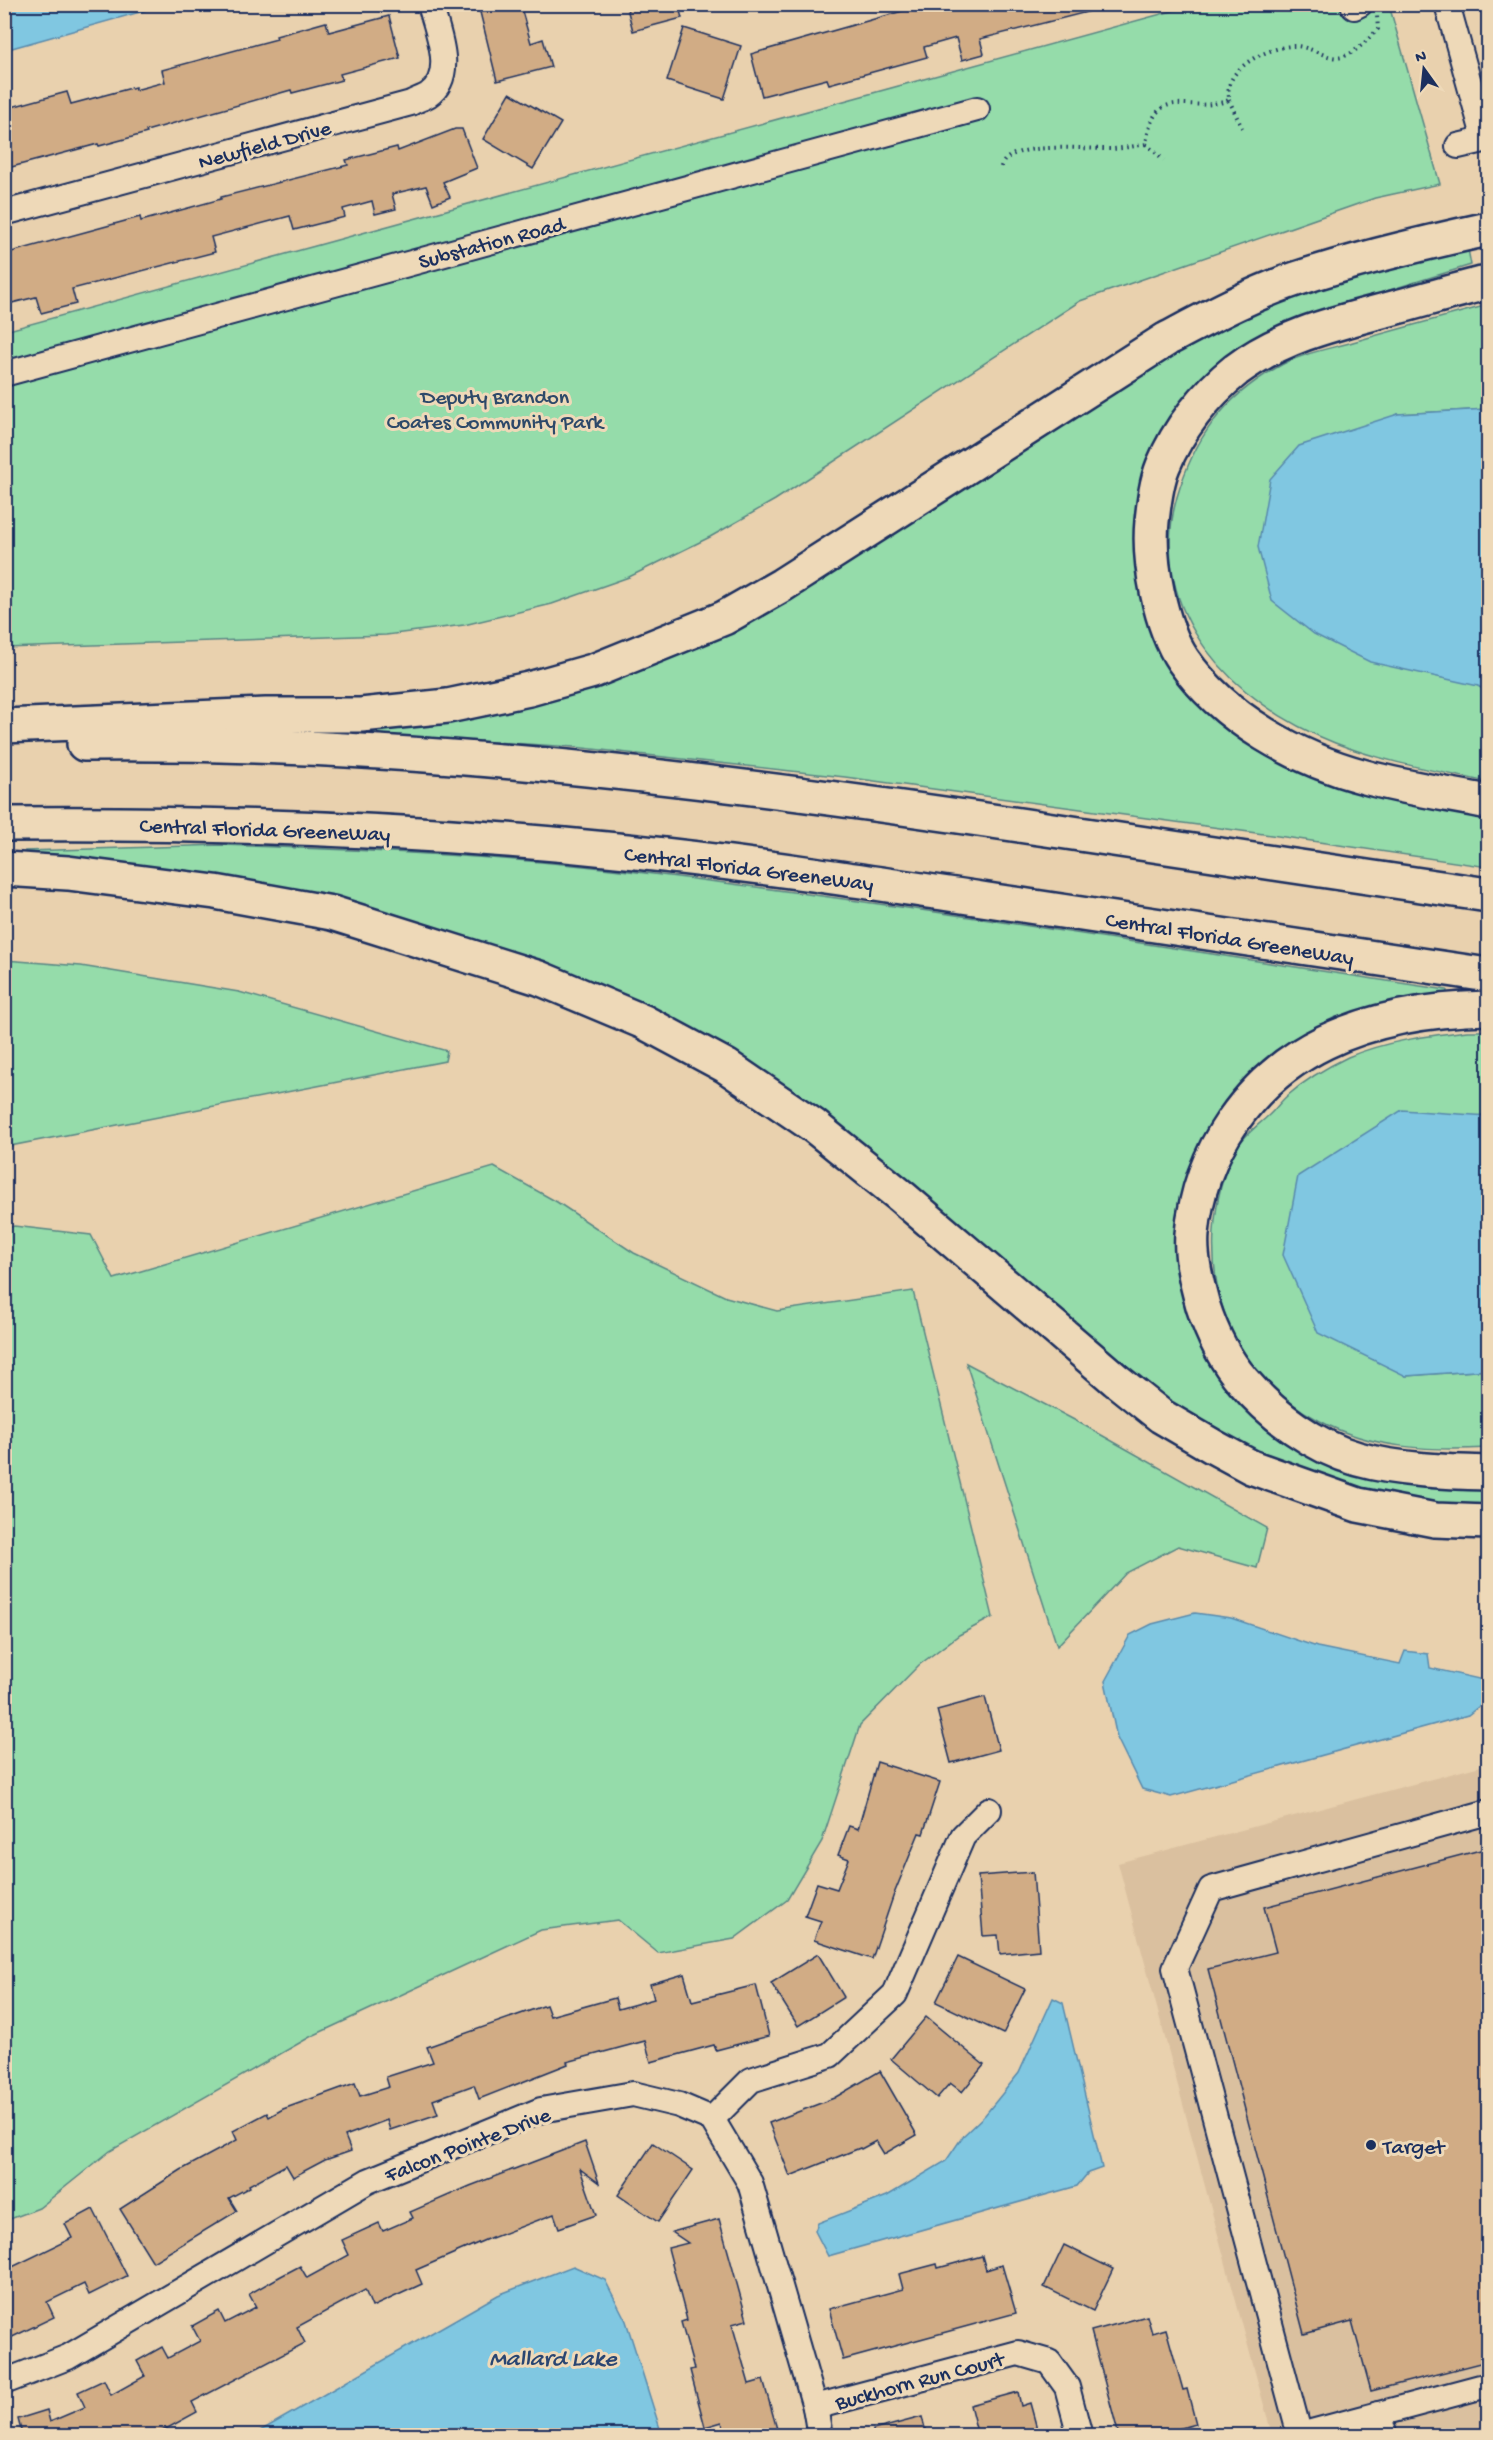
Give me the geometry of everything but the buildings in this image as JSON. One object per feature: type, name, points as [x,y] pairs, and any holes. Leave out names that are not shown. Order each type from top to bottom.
[{"type":"highway","points":[[4,726],[266,715],[361,715],[448,705],[529,689],[593,671],[724,618],[782,585],[1167,339],[1215,314],[1296,279],[1419,244],[1488,229]]},
{"type":"highway","points":[[1482,284],[1326,326],[1276,344],[1236,370],[1206,399],[1185,425],[1163,466],[1155,500],[1151,534],[1155,584],[1167,624],[1183,659],[1215,697],[1237,715],[1287,746],[1324,764],[1365,777],[1488,802]]},
{"type":"highway","points":[[4,745],[115,744],[424,755],[637,774],[865,802],[1488,895]]},
{"type":"highway","name":"Central Florida GreeneWay","points":[[4,824],[138,823],[311,827],[616,850],[842,878],[1488,975]]},
{"type":"highway","points":[[4,869],[68,873],[215,892],[332,913],[539,978],[644,1022],[726,1066],[814,1125],[1161,1416],[1251,1467],[1358,1505],[1435,1520],[1488,1522]]},
{"type":"highway","points":[[1488,1008],[1419,1014],[1367,1026],[1324,1042],[1286,1067],[1257,1091],[1229,1123],[1207,1168],[1198,1195],[1191,1237],[1196,1281],[1211,1332],[1230,1365],[1263,1404],[1305,1436],[1357,1459],[1452,1473],[1488,1473]]},
{"type":"street","name":"Newfield Drive","points":[[4,213],[411,103],[430,94],[441,79],[444,56],[430,4]]},
{"type":"street","points":[[1447,4],[1487,139],[1458,146]]},
{"type":"street","name":"Substation Road","points":[[4,374],[977,109]]},
{"type":"street","points":[[820,2436],[815,2407],[750,2183],[712,2120],[751,2080],[831,2055],[895,1994],[963,1836],[989,1810]]},
{"type":"street","points":[[1488,1812],[1211,1889],[1175,1968],[1300,2435],[1382,2425],[1480,2387],[1488,2388]]},
{"type":"street","name":"Falcon Pointe Drive","points":[[4,2382],[68,2357],[368,2181],[541,2110],[633,2094],[679,2105],[712,2120]]},
{"type":"street","name":"Buckhorn Run Court","points":[[815,2407],[1018,2353],[1049,2362],[1067,2387],[1080,2436]]},
{"type":"path","points":[[1242,128],[1229,99],[1228,87],[1247,63],[1275,50],[1293,46],[1313,49],[1333,58],[1342,57],[1366,42],[1378,29],[1379,19],[1363,8]]},
{"type":"path","points":[[1146,144],[1149,124],[1155,114],[1166,106],[1178,103],[1206,105],[1229,99]]},
{"type":"path","points":[[1146,144],[1164,160]]},
{"type":"path","points":[[1001,167],[1002,161],[1008,157],[1046,147],[1113,149],[1146,144]]},
{"type":"shaded area","points":[[1488,1764],[1488,2435],[1272,2435],[1118,1863]]},
{"type":"green space","name":"Deputy Brandon Coates Community Park","points":[[1194,5],[1389,5],[1440,184],[1375,198],[1080,301],[775,500],[710,537],[629,577],[552,604],[464,625],[386,635],[5,648],[5,331]]},
{"type":"green space","points":[[1467,244],[1471,265],[1295,319],[1249,341],[1216,365],[1174,412],[1153,450],[1136,552],[1137,575],[1145,604],[1175,672],[1372,793],[1488,819],[1488,867],[845,777],[574,747],[297,730],[606,674],[1257,302]]},
{"type":"green space","points":[[1488,305],[1488,409],[1398,414],[1478,686],[1488,692],[1488,782],[1411,766],[1354,750],[1298,726],[1263,704],[1232,679],[1206,649],[1186,616],[1174,579],[1170,539],[1177,497],[1192,457],[1225,407],[1257,380],[1303,355]]},
{"type":"green space","points":[[222,845],[442,855],[606,868],[956,915],[1447,990],[1446,997],[1307,1035],[1266,1061],[1236,1090],[1216,1116],[1200,1147],[1184,1187],[1178,1230],[1256,1417],[1488,1488],[1488,1509],[1391,1500],[1301,1475],[1185,1419],[883,1167],[509,956],[28,862],[25,851]]},
{"type":"green space","points":[[5,960],[81,966],[239,992],[447,1051],[445,1061],[5,1147]]},
{"type":"green space","points":[[1467,1031],[1488,1031],[1488,1116],[1481,1115],[1406,1376],[1488,1370],[1488,1448],[1445,1449],[1381,1443],[1340,1430],[1294,1405],[1272,1387],[1253,1366],[1238,1343],[1226,1317],[1218,1290],[1214,1261],[1214,1231],[1222,1181],[1234,1152],[1249,1132],[1271,1114],[1284,1098],[1324,1070],[1362,1051],[1421,1037]]},
{"type":"green space","points":[[494,1167],[557,1202],[634,1253],[726,1297],[777,1311],[913,1291],[993,1617],[959,1635],[919,1665],[860,1725],[822,1841],[787,1900],[734,1939],[658,1953],[618,1920],[541,1930],[310,2037],[110,2151],[39,2208],[5,2221],[5,1229],[14,1226],[91,1235],[114,1279]]},
{"type":"green space","points":[[966,1363],[1080,1423],[1267,1528],[1257,1568],[1178,1546],[1126,1573],[1057,1646]]},
{"type":"water","points":[[5,4],[165,4],[165,5],[5,50]]},
{"type":"water","points":[[1488,409],[1488,692],[1478,686],[1370,662],[1314,634],[1272,601],[1258,547],[1270,479],[1299,446],[1398,414]]},
{"type":"water","points":[[1402,1110],[1488,1116],[1488,1370],[1406,1376],[1318,1333],[1283,1255],[1298,1176]]},
{"type":"water","points":[[1195,1613],[1231,1618],[1317,1647],[1400,1664],[1405,1651],[1428,1654],[1430,1668],[1488,1681],[1488,1699],[1468,1715],[1171,1797],[1142,1789],[1117,1738],[1105,1681],[1130,1635],[1152,1624]]},
{"type":"water","points":[[1053,1998],[1063,2003],[1102,2168],[1088,2173],[1077,2186],[828,2256],[815,2231],[818,2223],[887,2196],[946,2161],[963,2136],[985,2115],[1019,2073]]},
{"type":"water","name":"Mallard Lake","points":[[573,2266],[605,2280],[626,2321],[662,2435],[253,2435],[498,2295]]},
{"type":"place","name":"Target","points":[[1371,2145]]}]
